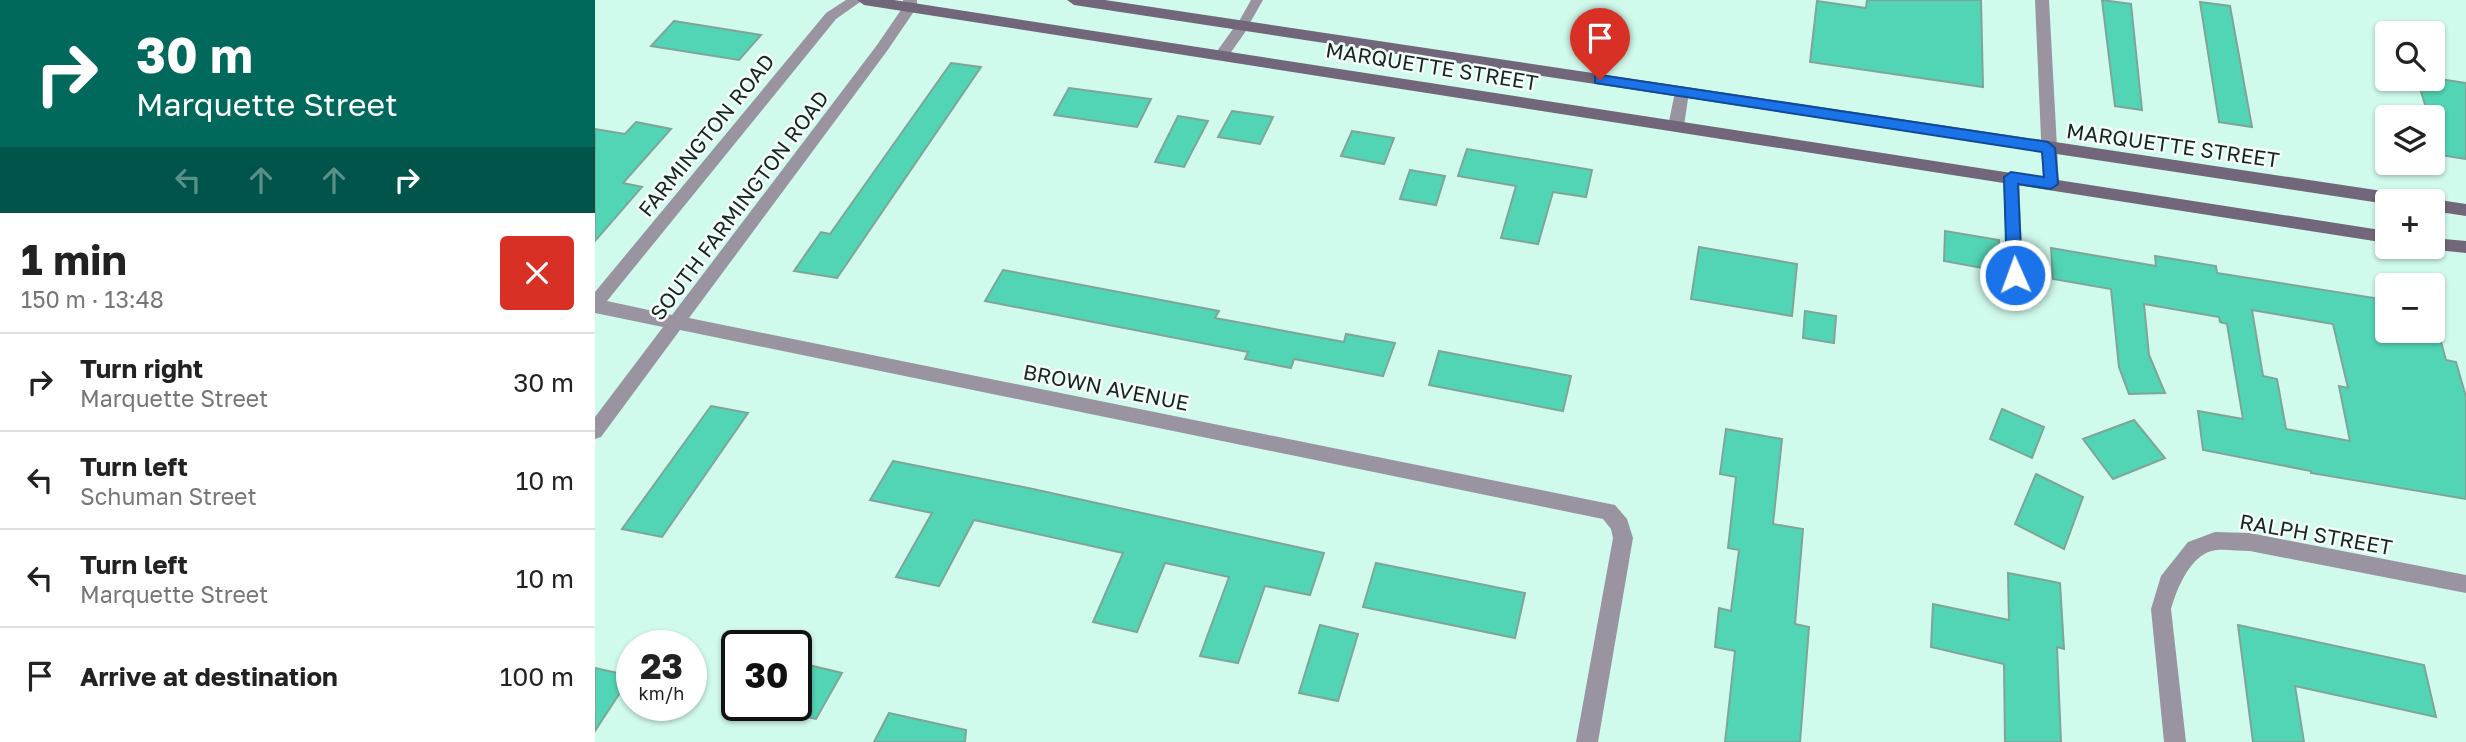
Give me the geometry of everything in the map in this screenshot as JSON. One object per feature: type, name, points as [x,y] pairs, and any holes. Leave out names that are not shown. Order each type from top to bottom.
[{"type":"street","name":"FARMINGTON ROAD","points":[[595,305],[831,16],[856,0]]},
{"type":"street","name":"MARQUETTE STREET","points":[[864,0],[910,3],[2375,235]]},
{"type":"street","name":"MARQUETTE STREET","points":[[1077,0],[2375,196]]},
{"type":"street","points":[[2042,0],[2051,184]]},
{"type":"street","name":"SOUTH FARMINGTON ROAD","points":[[595,431],[677,324],[910,3]]},
{"type":"street","points":[[1222,54],[1243,25]]},
{"type":"street","points":[[1676,126],[1682,92]]},
{"type":"street","points":[[2011,177],[2015,275]]},
{"type":"street","points":[[2445,207],[2466,210]]},
{"type":"street","points":[[2445,245],[2466,247]]},
{"type":"street","name":"BROWN AVENUE","points":[[595,305],[677,324],[1608,511],[1620,525],[1623,538],[1587,742]]},
{"type":"street","name":"RALPH STREET","points":[[2175,742],[2161,609],[2168,583],[2195,548],[2215,541],[2250,542],[2466,584]]},
{"type":"lane","points":[[1243,25],[1257,0]]},
{"type":"building","points":[[1867,0],[1981,0],[1983,87],[1810,62],[1817,1],[1866,8]]},
{"type":"building","points":[[2102,0],[2131,4],[2142,110],[2115,106]]},
{"type":"building","points":[[2200,2],[2230,6],[2252,127],[2219,122]]},
{"type":"building","points":[[674,21],[761,35],[739,60],[651,46]]},
{"type":"building","points":[[951,63],[981,67],[837,278],[794,271],[821,232],[830,234]]},
{"type":"building","points":[[2445,80],[2466,83],[2466,159],[2445,156],[2445,105],[2425,105],[2421,91],[2445,91]]},
{"type":"building","points":[[1069,88],[1151,99],[1137,127],[1054,115]]},
{"type":"building","points":[[1232,111],[1273,117],[1260,144],[1218,137]]},
{"type":"building","points":[[1178,116],[1208,121],[1184,167],[1155,162]]},
{"type":"building","points":[[636,122],[671,129],[623,183],[642,187],[595,241],[595,129],[625,134]]},
{"type":"building","points":[[1352,131],[1394,138],[1384,164],[1341,156]]},
{"type":"building","points":[[1467,149],[1592,170],[1586,197],[1553,192],[1538,244],[1501,238],[1516,186],[1458,176]]},
{"type":"building","points":[[1410,170],[1445,176],[1436,205],[1400,199]]},
{"type":"building","points":[[1945,231],[1999,240],[1999,271],[1944,261]]},
{"type":"building","points":[[1699,247],[1797,264],[1792,316],[1691,299]]},
{"type":"building","points":[[2051,248],[2156,266],[2155,256],[2216,266],[2217,273],[2375,298],[2375,343],[2441,343],[2446,360],[2456,362],[2466,397],[2466,499],[2311,473],[2203,450],[2198,411],[2243,419],[2227,324],[2220,322],[2219,317],[2144,304],[2149,355],[2165,393],[2129,394],[2119,367],[2111,289],[2053,279]],"holes":[[[2252,310],[2333,324],[2348,388],[2339,386],[2350,441],[2286,429],[2277,379],[2263,376]]]},
{"type":"building","points":[[1003,270],[1219,311],[1215,318],[1344,342],[1346,334],[1395,343],[1383,376],[1294,359],[1291,368],[1245,359],[1248,352],[985,301]]},
{"type":"building","points":[[1805,311],[1836,316],[1834,343],[1803,338]]},
{"type":"building","points":[[1439,351],[1571,376],[1563,411],[1429,385]]},
{"type":"building","points":[[711,406],[748,413],[662,537],[622,529]]},
{"type":"building","points":[[2002,409],[2044,427],[2032,458],[1990,439]]},
{"type":"building","points":[[2134,420],[2165,458],[2113,479],[2083,439]]},
{"type":"building","points":[[1726,429],[1782,439],[1773,524],[1803,529],[1795,624],[1809,627],[1800,742],[1725,742],[1735,651],[1715,647],[1719,608],[1731,611],[1739,550],[1728,548],[1736,477],[1720,474]]},
{"type":"building","points":[[893,461],[1324,553],[1310,595],[1265,586],[1238,663],[1200,656],[1229,577],[1165,563],[1137,632],[1093,622],[1123,553],[974,520],[939,586],[896,577],[932,513],[870,500]]},
{"type":"building","points":[[2036,474],[2083,497],[2064,549],[2015,524]]},
{"type":"building","points":[[1376,563],[1525,593],[1515,638],[1363,607]]},
{"type":"building","points":[[2008,573],[2060,583],[2064,649],[2057,647],[2061,742],[2005,742],[2004,664],[1931,647],[1933,604],[2009,620]]},
{"type":"building","points":[[1320,625],[1358,634],[1338,701],[1299,693]]},
{"type":"building","points":[[2238,625],[2424,665],[2436,717],[2295,686],[2304,742],[2253,742]]},
{"type":"building","points":[[812,666],[842,673],[816,719],[812,718]]},
{"type":"building","points":[[595,668],[616,673],[616,699],[595,731]]},
{"type":"building","points":[[889,713],[966,730],[965,742],[874,742]]},
{"type":"route","points":[[1600,80],[2048,148],[2051,184],[2011,177],[2015,275]]}]
